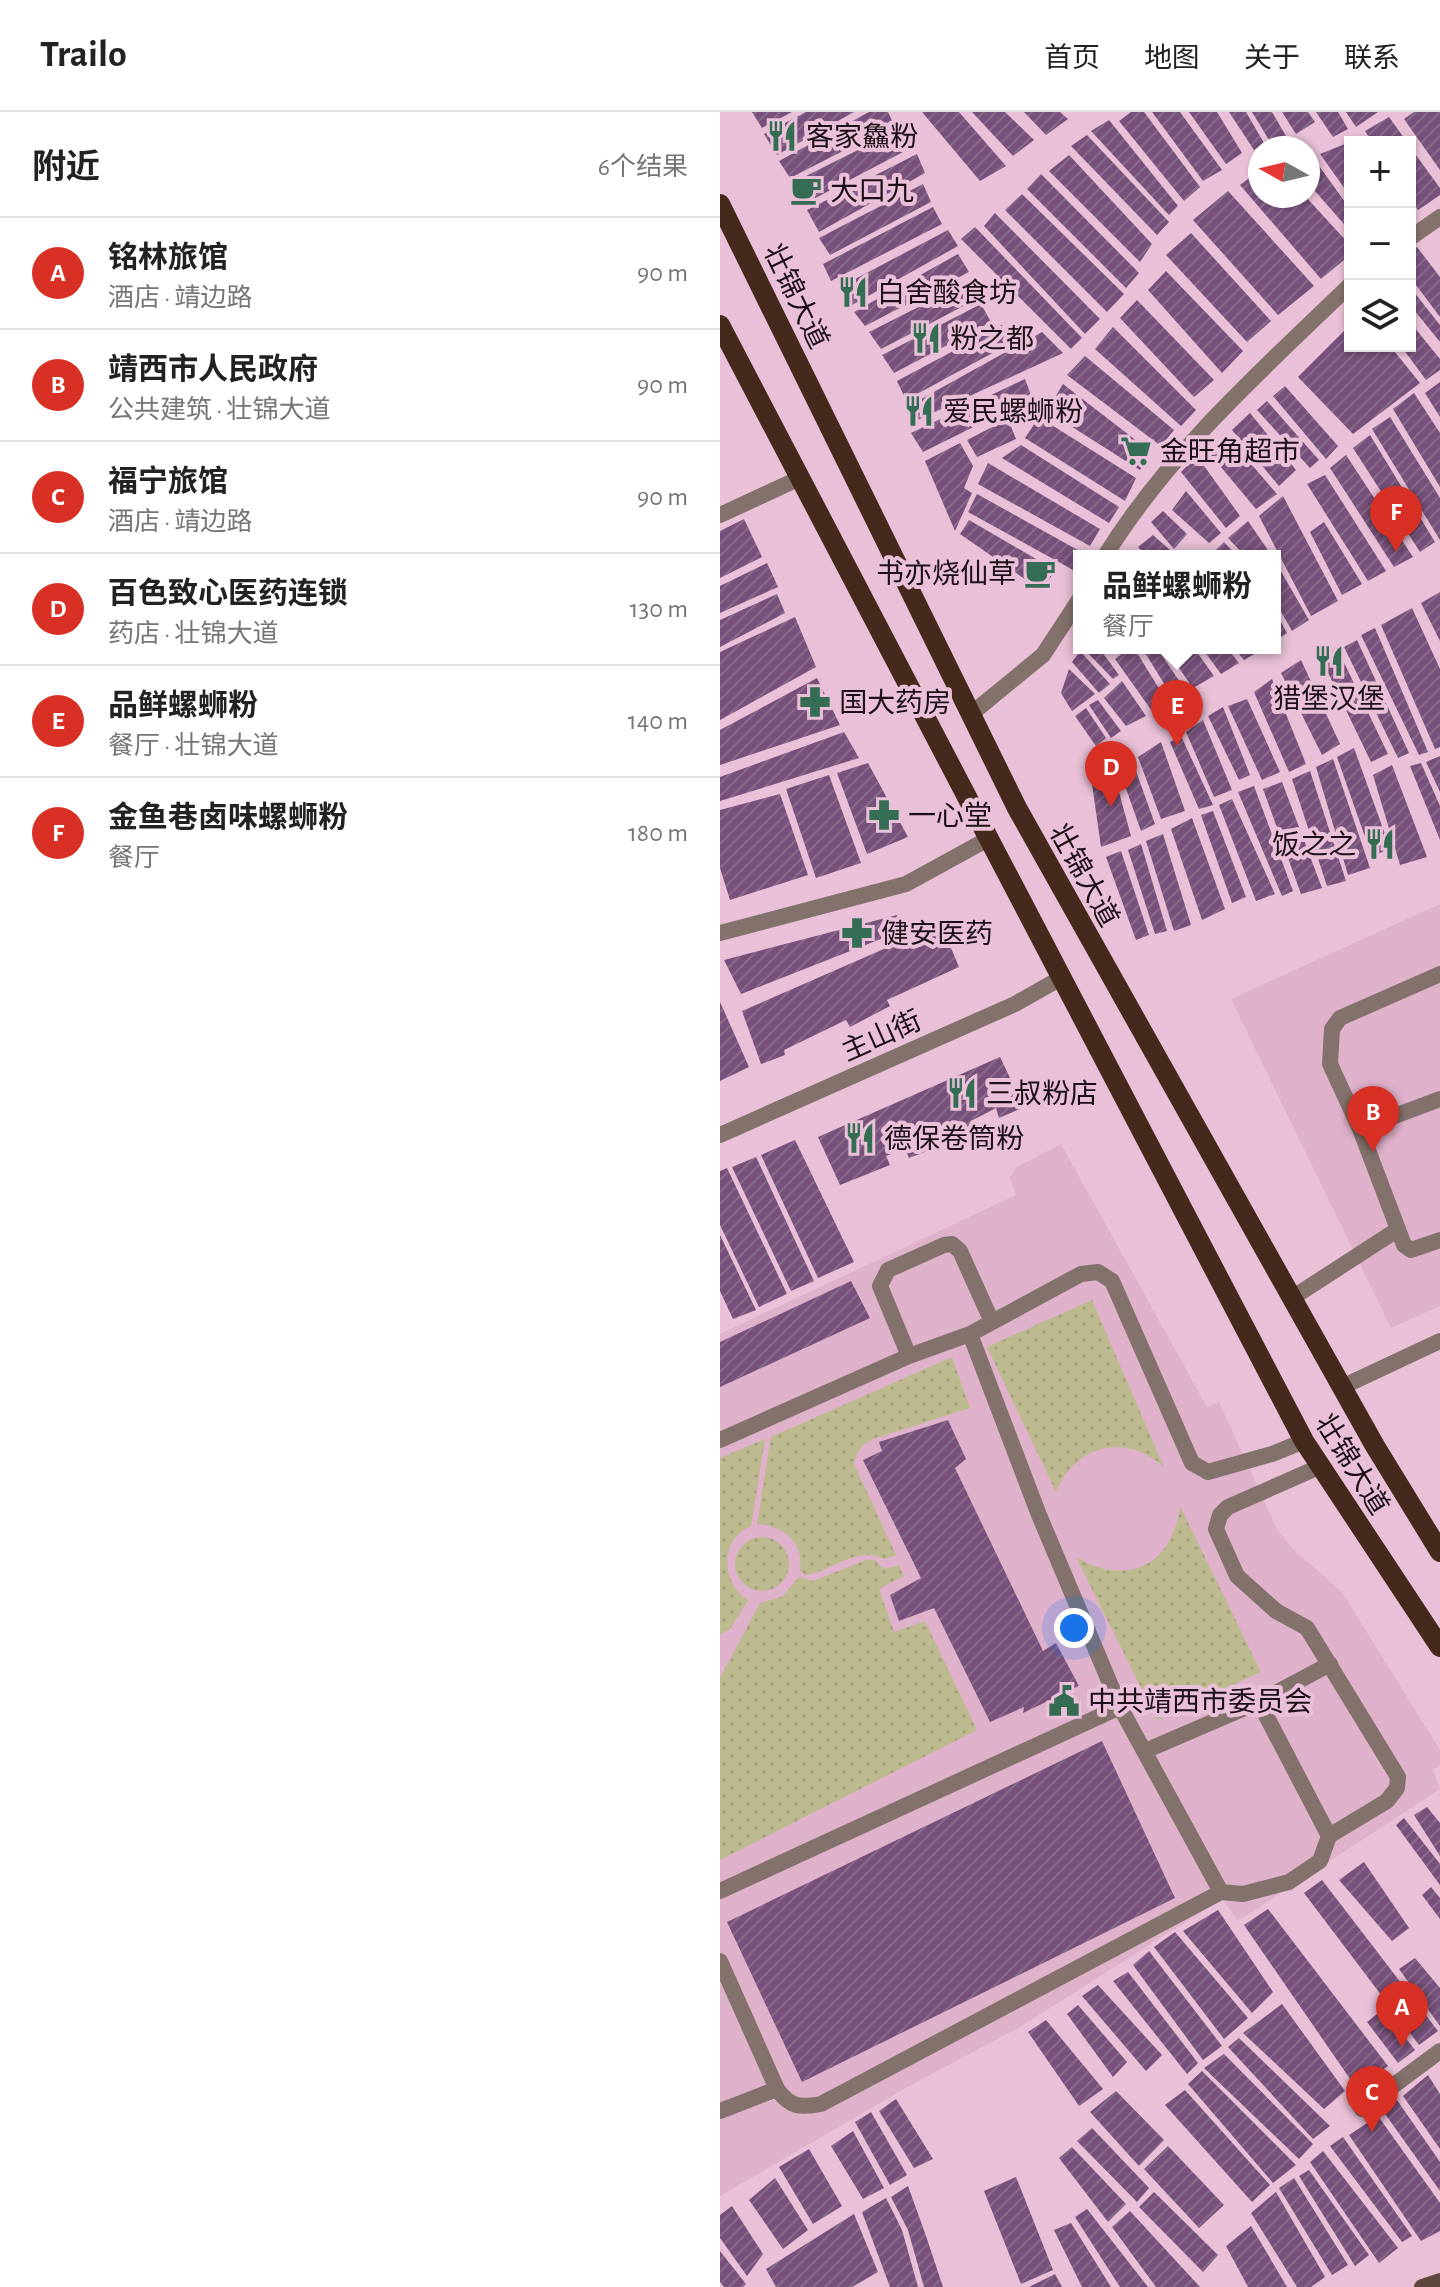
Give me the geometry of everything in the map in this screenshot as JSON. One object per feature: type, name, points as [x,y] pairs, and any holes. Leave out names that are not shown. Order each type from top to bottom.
[{"type":"main road","name":"壮锦大道","points":[[720,204],[971,714],[1065,896],[1403,1494],[1440,1552]]},
{"type":"main road","name":"壮锦大道","points":[[720,325],[1304,1441],[1440,1647]]},
{"type":"main road","points":[[1422,2287],[1440,2281]]},
{"type":"street","points":[[1416,234],[1440,217]]},
{"type":"street","points":[[1109,550],[1158,482],[1229,400],[1344,291]]},
{"type":"street","points":[[720,515],[800,478]]},
{"type":"street","points":[[971,714],[1043,655],[1073,609]]},
{"type":"street","points":[[720,933],[906,884],[988,839]]},
{"type":"street","points":[[1440,974],[1340,1018],[1332,1029],[1330,1064],[1360,1129],[1397,1230],[1411,1250],[1440,1240]]},
{"type":"street","name":"主山街","points":[[720,1135],[1015,1004],[1061,978]]},
{"type":"street","points":[[1360,1129],[1440,1099]]},
{"type":"street","points":[[1292,1298],[1397,1230]]},
{"type":"street","points":[[909,1356],[880,1286],[888,1270],[944,1245],[952,1244],[960,1251],[992,1322]]},
{"type":"street","points":[[720,1440],[909,1356],[970,1334],[1081,1274],[1098,1272],[1112,1281],[1192,1463],[1208,1472],[1272,1454],[1304,1441]]},
{"type":"street","points":[[970,1334],[1039,1515],[1120,1707],[1221,1892]]},
{"type":"street","points":[[1344,1386],[1440,1341]]},
{"type":"street","points":[[720,1961],[727,1991],[777,2089],[786,2102],[800,2108],[821,2104],[1221,1892],[1243,1894],[1289,1882],[1320,1861],[1329,1836],[1387,1801],[1397,1788],[1398,1777],[1307,1628],[1276,1611],[1237,1576],[1216,1529],[1220,1515],[1228,1507],[1319,1467]]},
{"type":"street","points":[[1145,1751],[1259,1702],[1330,1664]]},
{"type":"street","points":[[1259,1702],[1329,1836]]},
{"type":"street","points":[[720,1891],[1120,1707]]},
{"type":"street","points":[[1362,2109],[1440,2051]]},
{"type":"street","points":[[720,2111],[777,2089]]},
{"type":"shaded area","points":[[1440,904],[1440,1306],[1391,1328],[1231,999]]},
{"type":"shaded area","name":"中共靖西市委员会","points":[[1061,1144],[1207,1407],[1219,1402],[1278,1531],[1294,1550],[1342,1592],[1440,1750],[1440,1765],[1433,1770],[1440,1789],[1238,1921],[1222,1899],[1020,2027],[911,2085],[720,2196],[720,1334],[1016,1195],[1010,1178],[1015,1168]]},
{"type":"shaded area","points":[[1092,1300],[1164,1467],[1134,1450],[1118,1447],[1103,1449],[1076,1463],[1056,1492],[987,1347]]},
{"type":"shaded area","points":[[952,1357],[970,1408],[871,1440],[856,1455],[854,1464],[896,1555],[885,1559],[864,1555],[854,1557],[805,1575],[800,1570],[799,1551],[790,1537],[776,1528],[757,1524],[771,1437]]},
{"type":"shaded area","points":[[765,1439],[751,1526],[734,1540],[727,1561],[732,1583],[748,1600],[731,1628],[720,1635],[720,1458]]},
{"type":"shaded area","points":[[1180,1506],[1261,1672],[1157,1720],[1076,1557],[1113,1570],[1129,1570],[1144,1565],[1168,1543]]},
{"type":"shaded area","points":[[762,1537],[781,1545],[789,1564],[781,1583],[762,1591],[743,1583],[735,1564],[743,1545]]},
{"type":"shaded area","points":[[866,1560],[875,1560],[884,1569],[899,1565],[904,1576],[879,1589],[894,1632],[925,1621],[977,1730],[720,1860],[720,1678],[760,1603],[783,1596],[799,1577],[813,1581]]},
{"type":"building","points":[[752,112],[792,112],[762,128]]},
{"type":"building","points":[[806,112],[854,112],[777,155],[764,134]]},
{"type":"building","points":[[869,112],[888,112],[894,125],[790,178],[779,161]]},
{"type":"building","points":[[922,112],[959,112],[1006,166],[980,181]]},
{"type":"building","points":[[972,112],[1005,112],[1034,140],[1013,156]]},
{"type":"building","points":[[1024,112],[1060,112],[1068,119],[1046,135]]},
{"type":"building","points":[[1131,112],[1144,112],[1200,187],[1184,201],[1119,121]]},
{"type":"building","points":[[1152,112],[1180,112],[1222,170],[1203,181]]},
{"type":"building","points":[[1189,112],[1217,112],[1242,153],[1226,164]]},
{"type":"building","points":[[1229,112],[1246,112],[1260,136],[1248,136],[1248,141]]},
{"type":"building","points":[[1252,112],[1272,112],[1286,136],[1267,136]]},
{"type":"building","points":[[1282,112],[1308,112],[1315,122],[1296,134]]},
{"type":"building","points":[[1316,112],[1338,112],[1348,129],[1333,137]]},
{"type":"building","points":[[1346,112],[1378,112],[1356,127]]},
{"type":"building","points":[[1414,112],[1440,112],[1440,170],[1416,136],[1404,119]]},
{"type":"building","points":[[1389,117],[1403,136],[1368,136],[1365,131]]},
{"type":"building","points":[[1109,120],[1178,206],[1169,215],[1091,131]]},
{"type":"building","points":[[894,132],[903,152],[802,205],[790,184]]},
{"type":"building","points":[[1087,135],[1169,222],[1157,235],[1071,146]]},
{"type":"building","points":[[1344,144],[1344,188],[1320,154]]},
{"type":"building","points":[[917,154],[925,173],[819,232],[807,210]]},
{"type":"building","points":[[1069,155],[1152,244],[1140,262],[1049,171]]},
{"type":"building","points":[[1416,155],[1440,188],[1440,195],[1418,210]]},
{"type":"building","points":[[1320,167],[1344,201],[1344,224],[1320,197]]},
{"type":"building","points":[[1041,174],[1139,273],[1126,288],[1027,189]]},
{"type":"building","points":[[1248,179],[1248,194],[1240,185]]},
{"type":"building","points":[[923,184],[931,202],[830,255],[819,238]]},
{"type":"building","points":[[1228,191],[1314,286],[1278,315],[1193,220]]},
{"type":"building","points":[[1022,194],[1124,294],[1107,312],[1005,210]]},
{"type":"building","points":[[933,207],[942,224],[831,281],[823,264]]},
{"type":"building","points":[[1260,208],[1316,208],[1344,238],[1344,260],[1321,279]]},
{"type":"building","points":[[995,213],[1100,319],[1085,334],[984,226]]},
{"type":"building","points":[[975,227],[1082,338],[1071,349],[961,239]]},
{"type":"building","points":[[948,230],[958,246],[852,305],[840,287]]},
{"type":"building","points":[[1191,233],[1271,321],[1247,342],[1166,255]]},
{"type":"building","points":[[1416,248],[1440,277],[1440,317],[1416,285]]},
{"type":"building","points":[[958,254],[969,272],[865,326],[854,312]]},
{"type":"building","points":[[1166,271],[1243,351],[1222,373],[1148,290]]},
{"type":"building","points":[[972,280],[981,297],[881,349],[869,332]]},
{"type":"building","points":[[1416,295],[1440,325],[1440,342],[1416,312]]},
{"type":"building","points":[[1137,300],[1214,380],[1194,397],[1120,318]]},
{"type":"building","points":[[981,304],[991,322],[894,373],[882,355]]},
{"type":"building","points":[[1002,325],[1009,344],[906,400],[897,381]]},
{"type":"building","points":[[1113,327],[1196,410],[1181,426],[1095,349]]},
{"type":"building","points":[[1416,329],[1440,359],[1440,370],[1426,380],[1405,352],[1416,352]]},
{"type":"building","points":[[1344,331],[1344,352],[1395,352],[1420,383],[1353,434],[1298,377]]},
{"type":"building","points":[[1042,332],[1063,353],[911,423],[905,408]]},
{"type":"building","points":[[1085,356],[1174,430],[1161,446],[1067,375]]},
{"type":"building","points":[[1025,379],[1032,398],[923,452],[911,433]]},
{"type":"building","points":[[1440,382],[1440,417],[1425,393]]},
{"type":"building","points":[[1063,384],[1151,452],[1140,470],[1047,411]]},
{"type":"building","points":[[1285,386],[1338,446],[1326,459],[1273,396]]},
{"type":"building","points":[[1414,393],[1440,433],[1440,487],[1393,409]]},
{"type":"building","points":[[1267,401],[1319,460],[1310,468],[1257,410]]},
{"type":"building","points":[[1250,413],[1296,470],[1279,486],[1232,430]]},
{"type":"building","points":[[1039,417],[1136,478],[1125,501],[1025,438]]},
{"type":"building","points":[[1390,417],[1440,498],[1440,540],[1372,429]]},
{"type":"building","points":[[1008,419],[1016,439],[977,457],[967,440]]},
{"type":"building","points":[[1370,435],[1435,542],[1420,552],[1353,448]]},
{"type":"building","points":[[1227,436],[1277,494],[1256,509],[1210,454]]},
{"type":"building","points":[[960,443],[973,466],[964,488],[972,493],[955,531],[925,461]]},
{"type":"building","points":[[1021,445],[1119,507],[1109,523],[1002,458]]},
{"type":"building","points":[[1346,455],[1413,557],[1394,567],[1330,468]]},
{"type":"building","points":[[1197,456],[1240,516],[1226,528],[1181,472]]},
{"type":"building","points":[[988,463],[1100,529],[1090,546],[978,484]]},
{"type":"building","points":[[1325,475],[1386,571],[1368,581],[1307,484]]},
{"type":"building","points":[[1186,491],[1221,533],[1209,543],[1172,510]]},
{"type":"building","points":[[977,494],[1078,550],[1073,550],[1073,570],[968,512]]},
{"type":"building","points":[[1283,496],[1338,601],[1311,616],[1281,558],[1281,550],[1277,550],[1259,516]]},
{"type":"building","points":[[1163,511],[1187,534],[1174,549],[1151,522]]},
{"type":"building","points":[[744,519],[762,557],[720,578],[720,531]]},
{"type":"building","points":[[969,520],[1055,570],[1042,591],[960,534]]},
{"type":"building","points":[[1248,521],[1268,550],[1239,550],[1228,538]]},
{"type":"building","points":[[1324,522],[1362,584],[1342,595],[1310,532]]},
{"type":"building","points":[[1153,535],[1170,550],[1141,550],[1138,547]]},
{"type":"building","points":[[1224,542],[1231,550],[1216,550]]},
{"type":"building","points":[[767,563],[778,587],[720,613],[720,586]]},
{"type":"building","points":[[1281,571],[1309,620],[1292,631],[1281,612]]},
{"type":"building","points":[[1440,592],[1440,641],[1421,603]]},
{"type":"building","points":[[777,594],[785,613],[720,647],[720,620]]},
{"type":"building","points":[[1412,608],[1440,669],[1440,747],[1435,749],[1381,625]]},
{"type":"building","points":[[795,617],[816,667],[720,720],[720,652]]},
{"type":"building","points":[[1281,622],[1287,633],[1281,637]]},
{"type":"building","points":[[1375,628],[1428,752],[1419,755],[1361,635]]},
{"type":"building","points":[[1357,640],[1409,753],[1398,758],[1344,647]]},
{"type":"building","points":[[1337,648],[1388,754],[1371,762],[1321,658]]},
{"type":"building","points":[[1078,654],[1083,654],[1110,684],[1099,693],[1072,662]]},
{"type":"building","points":[[1089,654],[1103,654],[1119,675],[1113,679]]},
{"type":"building","points":[[1122,654],[1138,654],[1168,703],[1152,711],[1115,659]]},
{"type":"building","points":[[1146,654],[1161,654],[1186,691],[1173,698]]},
{"type":"building","points":[[1169,654],[1198,654],[1214,676],[1193,688]]},
{"type":"building","points":[[1206,654],[1232,654],[1239,663],[1221,674]]},
{"type":"building","points":[[1239,654],[1254,654],[1244,660]]},
{"type":"building","points":[[1301,660],[1340,744],[1322,755],[1281,673]]},
{"type":"building","points":[[1069,669],[1095,694],[1072,711],[1061,693]]},
{"type":"building","points":[[817,678],[840,725],[720,765],[720,730]]},
{"type":"building","points":[[1272,679],[1306,764],[1289,772],[1254,692]]},
{"type":"building","points":[[1122,681],[1146,716],[1126,726],[1104,698]]},
{"type":"building","points":[[1247,699],[1280,772],[1262,780],[1228,706]]},
{"type":"building","points":[[1098,700],[1121,731],[1111,738],[1089,705]]},
{"type":"building","points":[[1223,707],[1250,775],[1239,780],[1208,716]]},
{"type":"building","points":[[1086,708],[1106,738],[1096,746],[1075,716]]},
{"type":"building","points":[[1203,720],[1232,790],[1214,797],[1186,732]]},
{"type":"building","points":[[844,732],[859,758],[720,801],[720,777]]},
{"type":"building","points":[[1181,736],[1213,805],[1199,809],[1170,742]]},
{"type":"building","points":[[1161,742],[1185,811],[1161,819],[1138,757]]},
{"type":"building","points":[[1354,748],[1390,848],[1372,857],[1337,757]]},
{"type":"building","points":[[1440,756],[1440,792],[1426,762]]},
{"type":"building","points":[[1333,759],[1370,868],[1348,875],[1316,767]]},
{"type":"building","points":[[868,763],[908,837],[867,854],[837,773]]},
{"type":"building","points":[[1133,763],[1155,824],[1141,831],[1119,769]]},
{"type":"building","points":[[1421,763],[1440,806],[1440,840],[1410,766]]},
{"type":"building","points":[[1392,765],[1427,857],[1400,865],[1373,775]]},
{"type":"building","points":[[1310,771],[1346,881],[1327,886],[1292,779]]},
{"type":"building","points":[[1114,774],[1131,836],[1101,847],[1092,784]]},
{"type":"building","points":[[829,775],[861,863],[816,878],[786,789]]},
{"type":"building","points":[[1282,782],[1322,888],[1301,894],[1263,789]]},
{"type":"building","points":[[1254,786],[1293,891],[1282,896],[1238,792]]},
{"type":"building","points":[[780,794],[808,875],[730,900],[720,868],[720,810]]},
{"type":"building","points":[[1232,799],[1275,894],[1256,901],[1219,805]]},
{"type":"building","points":[[1213,811],[1246,897],[1232,903],[1201,815]]},
{"type":"building","points":[[1192,818],[1225,909],[1202,920],[1171,829]]},
{"type":"building","points":[[1163,834],[1191,925],[1174,931],[1146,841]]},
{"type":"building","points":[[1141,844],[1167,931],[1155,934],[1128,850]]},
{"type":"building","points":[[1121,851],[1149,935],[1136,940],[1106,857]]},
{"type":"building","points":[[897,915],[901,931],[741,994],[724,960]]},
{"type":"building","points":[[941,924],[959,967],[887,1000],[890,1006],[850,1027],[846,1020],[784,1050],[785,1055],[761,1064],[742,1011]]},
{"type":"building","points":[[720,1002],[749,1067],[720,1081]]},
{"type":"building","points":[[1000,1057],[1024,1107],[999,1118],[996,1108],[971,1121],[974,1133],[909,1158],[905,1149],[886,1156],[890,1165],[840,1185],[818,1137]]},
{"type":"building","points":[[795,1140],[854,1262],[818,1278],[761,1155]]},
{"type":"building","points":[[756,1157],[814,1281],[791,1291],[732,1167]]},
{"type":"building","points":[[727,1168],[787,1294],[759,1307],[720,1225],[720,1171]]},
{"type":"building","points":[[720,1235],[756,1310],[733,1319],[720,1291]]},
{"type":"building","points":[[851,1281],[870,1318],[720,1387],[720,1342]]},
{"type":"building","points":[[948,1420],[966,1459],[955,1468],[1043,1651],[1056,1643],[1079,1686],[1023,1713],[1024,1707],[990,1722],[934,1608],[899,1621],[890,1595],[921,1578],[863,1460],[882,1451],[879,1442]]},
{"type":"building","points":[[1102,1741],[1175,1898],[802,2082],[727,1922]]},
{"type":"building","points":[[1427,1807],[1440,1823],[1440,1856],[1414,1815]]},
{"type":"building","points":[[1404,1818],[1440,1864],[1440,1885],[1396,1825]]},
{"type":"building","points":[[1364,1862],[1409,1928],[1392,1941],[1339,1880]]},
{"type":"building","points":[[1322,1880],[1438,2031],[1419,2045],[1304,1893]]},
{"type":"building","points":[[1431,1887],[1440,1898],[1440,1919],[1422,1895]]},
{"type":"building","points":[[1268,1909],[1388,2066],[1357,2089],[1244,1925]]},
{"type":"building","points":[[1218,1910],[1273,1992],[1252,2013],[1183,1931]]},
{"type":"building","points":[[1175,1932],[1248,2018],[1224,2039],[1154,1947]]},
{"type":"building","points":[[1149,1951],[1222,2046],[1203,2060],[1133,1965]]},
{"type":"building","points":[[1415,1958],[1440,1988],[1440,2026],[1399,1969]]},
{"type":"building","points":[[1128,1972],[1198,2063],[1187,2074],[1113,1981]]},
{"type":"building","points":[[1098,1985],[1162,2055],[1146,2071],[1082,1996]]},
{"type":"building","points":[[1282,2004],[1345,2091],[1324,2109],[1243,2033]]},
{"type":"building","points":[[1078,2005],[1127,2062],[1113,2077],[1067,2014]]},
{"type":"building","points":[[1383,2009],[1415,2050],[1398,2063],[1367,2022]]},
{"type":"building","points":[[1046,2020],[1103,2089],[1079,2106],[1028,2032]]},
{"type":"building","points":[[1239,2038],[1330,2126],[1313,2139],[1228,2047]]},
{"type":"building","points":[[1224,2054],[1313,2144],[1299,2159],[1204,2068]]},
{"type":"building","points":[[1202,2071],[1296,2165],[1273,2183],[1188,2084]]},
{"type":"building","points":[[1428,2075],[1440,2094],[1440,2149],[1403,2096]]},
{"type":"building","points":[[1185,2090],[1270,2185],[1252,2202],[1165,2105]]},
{"type":"building","points":[[1116,2091],[1164,2140],[1139,2166],[1090,2112]]},
{"type":"building","points":[[896,2099],[933,2159],[914,2168],[879,2111]]},
{"type":"building","points":[[1397,2100],[1440,2162],[1440,2191],[1383,2111]]},
{"type":"building","points":[[871,2112],[907,2175],[890,2185],[855,2122]]},
{"type":"building","points":[[1378,2116],[1440,2203],[1440,2231],[1421,2241],[1349,2135]]},
{"type":"building","points":[[1092,2128],[1149,2188],[1137,2202],[1077,2141]]},
{"type":"building","points":[[853,2131],[884,2188],[863,2199],[831,2146]]},
{"type":"building","points":[[1343,2137],[1412,2236],[1402,2242],[1330,2146]]},
{"type":"building","points":[[1168,2146],[1224,2205],[1199,2228],[1144,2169]]},
{"type":"building","points":[[1072,2147],[1126,2204],[1108,2222],[1059,2158]]},
{"type":"building","points":[[809,2149],[842,2206],[813,2224],[779,2167]]},
{"type":"building","points":[[1323,2151],[1398,2248],[1379,2263],[1310,2162]]},
{"type":"building","points":[[1309,2170],[1369,2255],[1355,2266],[1299,2176]]},
{"type":"building","points":[[1016,2177],[1053,2270],[1021,2284],[984,2191]]},
{"type":"building","points":[[775,2178],[808,2230],[783,2249],[749,2200]]},
{"type":"building","points":[[1294,2178],[1348,2265],[1332,2275],[1279,2188]]},
{"type":"building","points":[[908,2186],[943,2287],[924,2287],[908,2230],[891,2197]]},
{"type":"building","points":[[1154,2192],[1218,2255],[1203,2272],[1139,2207]]},
{"type":"building","points":[[1276,2192],[1325,2277],[1311,2287],[1297,2287],[1251,2213]]},
{"type":"building","points":[[886,2198],[902,2230],[918,2287],[890,2287],[862,2212]]},
{"type":"building","points":[[732,2206],[763,2254],[747,2276],[720,2238],[720,2215]]},
{"type":"building","points":[[1087,2209],[1148,2287],[1120,2287],[1075,2217]]},
{"type":"building","points":[[1130,2211],[1200,2287],[1156,2287],[1112,2227]]},
{"type":"building","points":[[854,2214],[878,2272],[852,2287],[776,2287],[766,2269]]},
{"type":"building","points":[[1071,2223],[1111,2287],[1082,2287],[1054,2230]]},
{"type":"building","points":[[1251,2226],[1287,2287],[1248,2287],[1226,2246]]},
{"type":"building","points":[[720,2251],[746,2284],[743,2287],[724,2287],[720,2282]]},
{"type":"building","points":[[1055,2274],[1062,2287],[1029,2287]]},
{"type":"place","name":"客家鱻粉","points":[[782,136]]},
{"type":"place","name":"大口九","points":[[806,190]]},
{"type":"place","name":"白舍酸食坊","points":[[853,292]]},
{"type":"place","name":"粉之都","points":[[926,338]]},
{"type":"place","name":"爱民螺蛳粉","points":[[919,411]]},
{"type":"place","name":"金旺角超市","points":[[1136,451]]},
{"type":"place","name":"金鱼巷卤味螺蛳粉","points":[[1396,552]]},
{"type":"place","name":"书亦烧仙草","points":[[1040,573]]},
{"type":"place","name":"猎堡汉堡","points":[[1329,661]]},
{"type":"place","name":"国大药房","points":[[815,702]]},
{"type":"place","name":"品鲜螺蛳粉","points":[[1177,746]]},
{"type":"place","name":"百色致心医药连锁","points":[[1111,807]]},
{"type":"place","name":"一心堂","points":[[884,815]]},
{"type":"place","name":"饭之之","points":[[1380,844]]},
{"type":"place","name":"健安医药","points":[[857,933]]},
{"type":"place","name":"三叔粉店","points":[[962,1093]]},
{"type":"place","name":"德保卷筒粉","points":[[860,1138]]},
{"type":"place","name":"靖西市人民政府","points":[[1373,1152]]},
{"type":"place","name":"中共靖西市委员会","points":[[1064,1701]]},
{"type":"place","name":"铭林旅馆","points":[[1402,2047]]},
{"type":"place","name":"福宁旅馆","points":[[1372,2132]]}]
